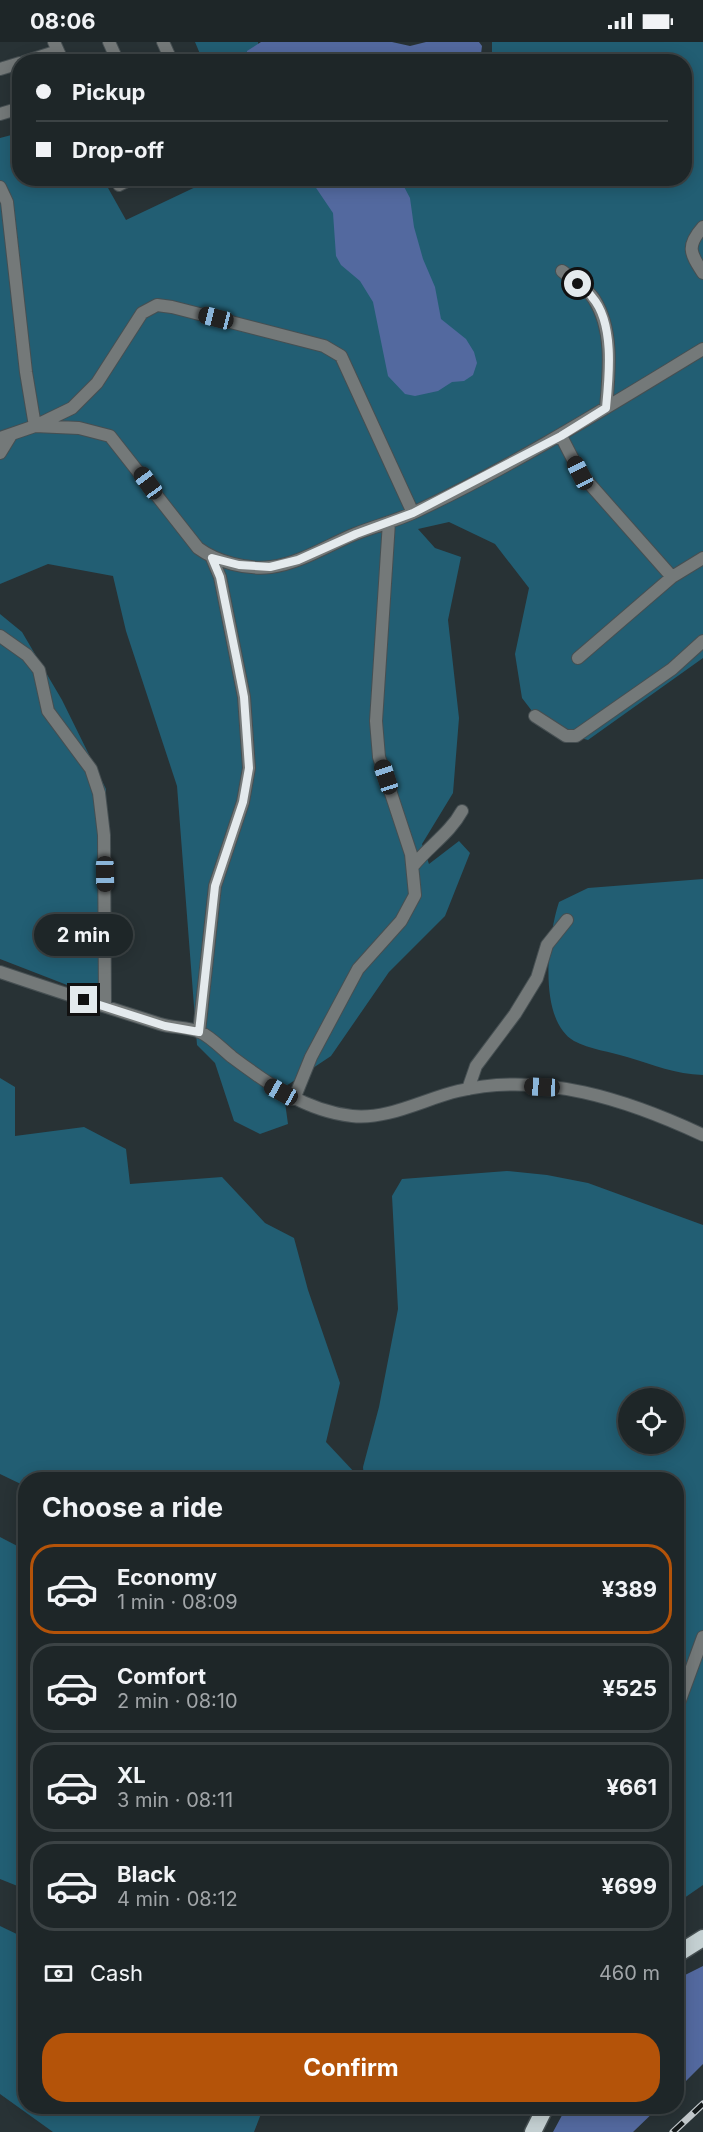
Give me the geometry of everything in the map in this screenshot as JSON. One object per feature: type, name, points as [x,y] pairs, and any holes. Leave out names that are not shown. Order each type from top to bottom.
[{"type":"highway","points":[[684,1950],[703,1938]]},
{"type":"highway","points":[[533,2132],[542,2114]]},
{"type":"street","points":[[0,187],[7,202],[26,372],[35,426]]},
{"type":"street","points":[[703,227],[692,239],[691,255],[703,273]]},
{"type":"street","points":[[562,271],[593,297],[603,320],[610,365],[606,408]]},
{"type":"street","points":[[0,453],[6,436],[35,426],[72,408],[98,382],[142,313],[157,305],[172,307],[324,346],[341,356],[413,513]]},
{"type":"street","points":[[35,426],[79,428],[110,436],[198,548],[212,558],[239,565],[270,567],[298,560],[356,534],[413,513],[561,436],[703,349]]},
{"type":"street","points":[[561,436],[580,473],[672,577]]},
{"type":"street","points":[[294,1099],[316,1047],[358,969],[401,921],[415,895],[413,866],[379,757],[376,721],[390,522]]},
{"type":"street","points":[[199,1032],[215,886],[243,802],[249,768],[244,697],[220,577],[212,558]]},
{"type":"street","points":[[578,658],[672,577],[703,558]]},
{"type":"street","points":[[0,636],[27,654],[39,670],[48,711],[91,769],[99,793],[104,835],[105,1006]]},
{"type":"street","points":[[535,716],[566,736],[576,736],[672,669],[703,642]]},
{"type":"street","points":[[413,866],[454,825],[462,811]]},
{"type":"street","points":[[468,1089],[476,1066],[537,978],[547,945],[567,920]]},
{"type":"street","points":[[0,972],[165,1026],[199,1032],[268,1085],[294,1099],[354,1116],[389,1112],[468,1089],[504,1085],[561,1088],[609,1098],[657,1113],[703,1134]]},
{"type":"street","points":[[684,1689],[703,1636]]},
{"type":"shaded area","points":[[195,42],[258,42],[259,54],[200,54]]},
{"type":"shaded area","points":[[261,42],[392,42],[410,46],[426,42],[479,42],[482,46],[481,54],[247,54],[247,51]]},
{"type":"shaded area","points":[[492,42],[703,42],[703,658],[588,740],[545,728],[522,698],[515,654],[529,588],[495,544],[449,522],[418,529],[435,548],[461,557],[448,620],[459,718],[453,793],[422,844],[429,864],[459,841],[470,853],[445,916],[389,972],[331,1056],[283,1088],[288,1124],[260,1134],[234,1121],[215,1063],[197,1045],[177,786],[126,631],[113,576],[48,564],[0,584],[0,138],[12,135],[12,186],[107,186],[126,220],[198,186],[341,186],[436,326],[388,186],[692,186],[692,54],[492,54]]},
{"type":"shaded area","points":[[315,186],[404,186],[410,198],[414,227],[423,259],[435,287],[441,319],[466,339],[474,352],[477,363],[473,375],[464,381],[452,382],[438,391],[415,396],[405,394],[388,376],[373,302],[360,281],[341,265],[336,256],[333,213]]},
{"type":"shaded area","points":[[0,614],[22,632],[62,700],[106,789],[108,994],[80,990],[0,959]]},
{"type":"shaded area","points":[[703,879],[703,1075],[665,1069],[574,1041],[562,1030],[554,1015],[550,996],[549,955],[559,902],[588,888]]},
{"type":"shaded area","points":[[0,1078],[15,1087],[15,1136],[84,1127],[126,1149],[130,1184],[222,1177],[265,1223],[294,1238],[308,1290],[340,1383],[326,1442],[354,1472],[18,1472],[18,1483],[0,1474]]},
{"type":"shaded area","points":[[507,1171],[547,1175],[588,1183],[703,1225],[703,1885],[684,1898],[684,1472],[363,1472],[398,1309],[392,1196],[402,1179]]},
{"type":"shaded area","points":[[0,1537],[18,1546],[18,1886],[0,1879]]},
{"type":"shaded area","points":[[0,1926],[18,1935],[18,2107],[0,2094]]},
{"type":"shaded area","points":[[703,1966],[703,2064],[684,2083],[684,1976]]},
{"type":"shaded area","points":[[28,2114],[261,2114],[254,2132],[53,2132]]},
{"type":"shaded area","points":[[563,2114],[652,2114],[633,2132],[553,2132]]},
{"type":"railway","points":[[673,2132],[703,2104]]},
{"type":"route","points":[[84,1000],[165,1026],[199,1032],[215,886],[243,802],[249,768],[244,697],[220,577],[212,558],[239,565],[270,567],[298,560],[356,534],[413,513],[561,436],[606,408],[610,365],[603,320],[593,297],[578,284]]}]
